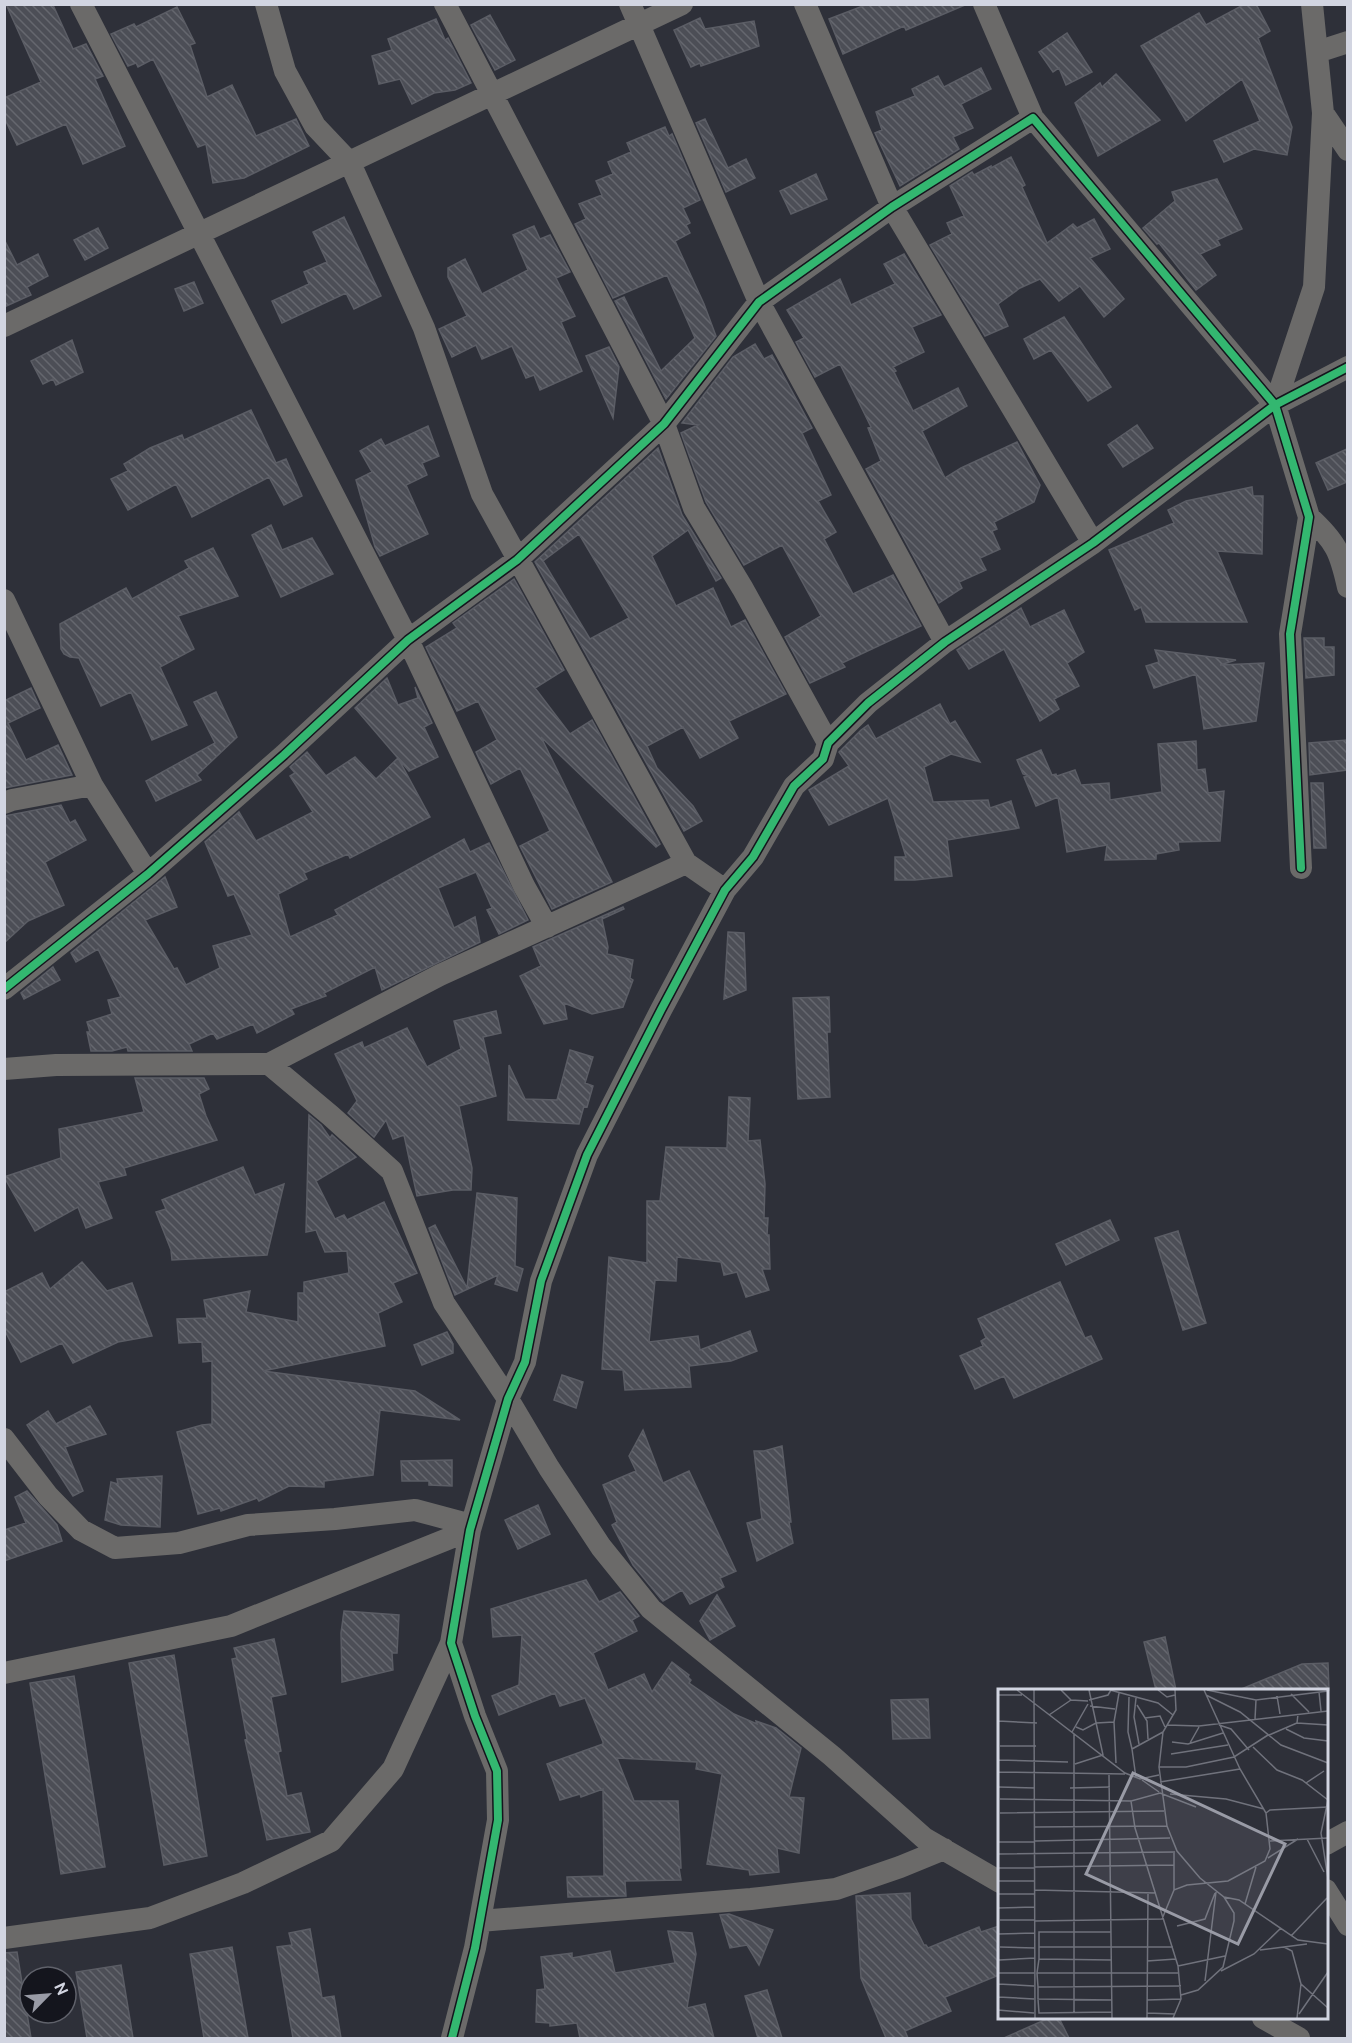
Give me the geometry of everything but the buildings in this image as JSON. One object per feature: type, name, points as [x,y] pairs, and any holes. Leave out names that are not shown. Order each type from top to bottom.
[{"type":"street","points":[[81,4],[408,639],[524,886],[548,927]]},
{"type":"street","points":[[266,4],[285,71],[315,126],[350,163],[424,328],[482,494],[686,863],[725,890]]},
{"type":"street","points":[[445,4],[663,424],[694,508],[743,589],[828,743]]},
{"type":"street","points":[[4,326],[491,95],[634,15],[682,4]]},
{"type":"street","points":[[805,4],[892,207],[1092,543]]},
{"type":"street","points":[[984,4],[1033,118],[1275,405],[1309,517],[1290,634],[1301,868]]},
{"type":"street","points":[[1275,405],[1314,287],[1323,113],[1312,4]]},
{"type":"street","points":[[634,15],[759,302],[945,642]]},
{"type":"street","points":[[1317,52],[1347,42]]},
{"type":"street","points":[[1323,113],[1347,150]]},
{"type":"street","points":[[4,989],[148,873],[284,755],[408,639],[517,560],[663,424],[759,302],[892,207],[1033,118]]},
{"type":"street","points":[[4,1938],[150,1918],[243,1883],[331,1841],[393,1769],[451,1643],[470,1528],[508,1399],[525,1362],[541,1281],[587,1155],[725,890],[753,857],[794,786],[823,759],[828,743],[868,703],[945,642],[1092,543],[1275,405],[1347,367]]},
{"type":"street","points":[[1309,517],[1326,533],[1341,555],[1347,587]]},
{"type":"street","points":[[4,600],[92,785],[148,873]]},
{"type":"street","points":[[4,803],[92,785]]},
{"type":"street","points":[[4,1069],[56,1065],[269,1064],[441,975],[686,863]]},
{"type":"street","points":[[269,1064],[392,1171],[444,1303],[508,1399],[549,1468],[601,1547],[651,1609],[824,1749],[924,1838],[998,1881]]},
{"type":"street","points":[[4,1439],[48,1496],[81,1530],[115,1548],[179,1543],[248,1525],[415,1510],[470,1528]]},
{"type":"street","points":[[4,1673],[231,1626],[470,1528]]},
{"type":"street","points":[[451,1643],[475,1716],[497,1771],[498,1820],[475,1948],[452,2038]]},
{"type":"street","points":[[1328,1843],[1347,1832]]},
{"type":"street","points":[[480,1921],[751,1899],[836,1889],[944,1849]]},
{"type":"street","points":[[1328,1893],[1347,1925]]},
{"type":"street","points":[[1265,2019],[1299,2038]]},
{"type":"cycle path","points":[[4,989],[148,874],[284,755],[408,640],[517,560],[664,424],[759,302],[892,207],[1033,118],[1275,405],[1309,517],[1290,634],[1301,868]]},
{"type":"cycle path","points":[[452,2038],[475,1948],[498,1820],[497,1771],[475,1716],[451,1643],[470,1530],[508,1399],[525,1362],[541,1281],[587,1155],[725,890],[753,857],[794,786],[823,759],[828,743],[868,703],[945,642],[1093,543],[1275,405],[1348,367]]}]
